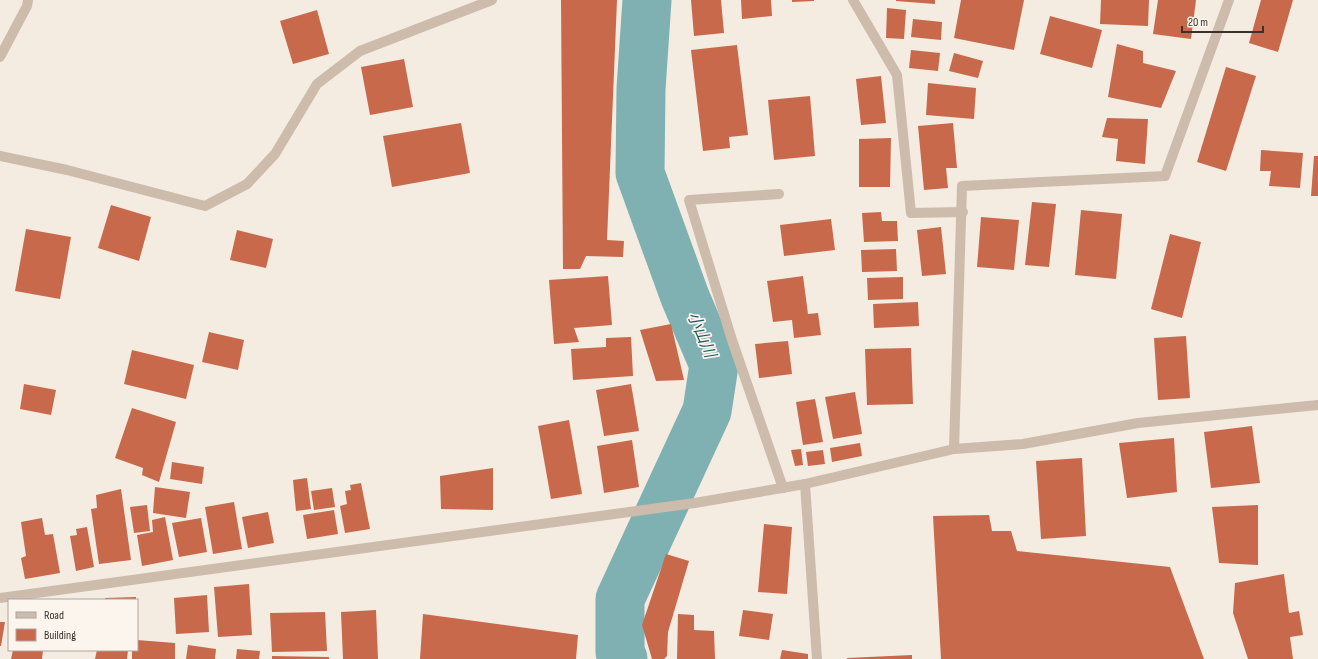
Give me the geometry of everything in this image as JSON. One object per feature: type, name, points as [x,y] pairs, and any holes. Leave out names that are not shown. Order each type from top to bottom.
[{"type":"street","points":[[0,57],[27,6],[28,0]]},
{"type":"street","points":[[0,156],[67,170],[205,206],[247,184],[275,154],[317,84],[360,51],[492,0]]},
{"type":"street","points":[[853,0],[896,75],[911,213],[963,212]]},
{"type":"street","points":[[954,449],[963,212],[962,186],[1165,176],[1228,0]]},
{"type":"street","points":[[779,194],[689,200],[732,340],[783,488]]},
{"type":"street","points":[[0,598],[695,503],[805,484],[954,449],[1023,444],[1138,423],[1318,405]]},
{"type":"street","points":[[805,484],[817,659]]},
{"type":"building","points":[[561,0],[617,0],[607,240],[624,241],[623,257],[586,256],[580,269],[563,269]]},
{"type":"building","points":[[691,0],[721,0],[724,33],[694,36]]},
{"type":"building","points":[[741,0],[771,0],[772,16],[742,19]]},
{"type":"building","points":[[792,0],[814,0],[814,1],[792,2]]},
{"type":"building","points":[[935,0],[935,4],[896,1]]},
{"type":"building","points":[[961,0],[1024,0],[1014,50],[954,38]]},
{"type":"building","points":[[1101,0],[1149,0],[1148,26],[1100,24]]},
{"type":"building","points":[[1158,0],[1196,0],[1191,39],[1153,34]]},
{"type":"building","points":[[1261,0],[1293,0],[1278,52],[1249,43]]},
{"type":"building","points":[[887,8],[906,10],[904,39],[886,38]]},
{"type":"building","points":[[317,10],[329,54],[293,64],[280,21]]},
{"type":"building","points":[[1050,16],[1102,30],[1092,68],[1040,54]]},
{"type":"building","points":[[913,19],[942,22],[941,40],[911,37]]},
{"type":"building","points":[[1117,44],[1143,51],[1143,63],[1176,71],[1161,108],[1108,97]]},
{"type":"building","points":[[737,45],[748,135],[729,137],[730,148],[703,151],[691,50]]},
{"type":"building","points":[[911,50],[940,53],[938,71],[909,68]]},
{"type":"building","points":[[954,53],[983,61],[978,78],[949,71]]},
{"type":"building","points":[[404,59],[413,107],[370,115],[361,67]]},
{"type":"building","points":[[1226,67],[1256,76],[1226,171],[1197,162]]},
{"type":"building","points":[[881,76],[886,123],[861,125],[856,79]]},
{"type":"building","points":[[928,83],[976,88],[974,119],[926,115]]},
{"type":"building","points":[[810,96],[815,156],[774,160],[768,100]]},
{"type":"building","points":[[1107,118],[1148,119],[1145,164],[1116,161],[1118,139],[1102,137]]},
{"type":"building","points":[[461,123],[470,173],[392,187],[383,136]]},
{"type":"building","points":[[953,123],[957,168],[946,168],[948,188],[924,190],[918,126]]},
{"type":"building","points":[[891,138],[890,187],[859,187],[859,139]]},
{"type":"building","points":[[1261,150],[1303,153],[1300,188],[1269,186],[1271,171],[1260,171]]},
{"type":"building","points":[[1314,156],[1318,156],[1318,196],[1311,196]]},
{"type":"building","points":[[1032,202],[1056,204],[1049,267],[1025,265]]},
{"type":"building","points":[[111,205],[151,217],[139,261],[98,248]]},
{"type":"building","points":[[1081,210],[1122,214],[1116,279],[1075,275]]},
{"type":"building","points":[[881,212],[882,221],[897,221],[898,241],[864,242],[862,213]]},
{"type":"building","points":[[981,217],[1019,220],[1014,270],[977,267]]},
{"type":"building","points":[[831,219],[835,250],[784,256],[780,225]]},
{"type":"building","points":[[941,227],[946,274],[922,276],[917,230]]},
{"type":"building","points":[[26,229],[71,237],[60,299],[15,291]]},
{"type":"building","points":[[237,230],[273,239],[266,268],[230,260]]},
{"type":"building","points":[[1170,234],[1201,242],[1182,318],[1151,309]]},
{"type":"building","points":[[896,249],[897,271],[862,272],[861,250]]},
{"type":"building","points":[[608,276],[612,325],[574,328],[579,342],[554,344],[549,280]]},
{"type":"building","points":[[803,276],[808,314],[818,313],[821,335],[794,338],[792,320],[773,322],[767,281]]},
{"type":"building","points":[[903,277],[903,299],[868,300],[867,278]]},
{"type":"building","points":[[918,302],[919,326],[874,328],[873,304]]},
{"type":"building","points":[[671,324],[684,380],[656,381],[640,330]]},
{"type":"building","points":[[209,332],[244,340],[238,370],[202,362]]},
{"type":"building","points":[[1186,336],[1190,398],[1158,400],[1154,338]]},
{"type":"building","points":[[631,337],[633,376],[573,380],[571,349],[606,347],[606,338]]},
{"type":"building","points":[[788,341],[792,374],[759,378],[755,344]]},
{"type":"building","points":[[911,348],[913,404],[867,405],[865,349]]},
{"type":"building","points":[[132,350],[194,365],[186,399],[124,384]]},
{"type":"building","points":[[24,384],[56,390],[51,415],[20,409]]},
{"type":"building","points":[[631,384],[639,431],[604,436],[596,390]]},
{"type":"building","points":[[855,392],[862,434],[833,439],[825,397]]},
{"type":"building","points":[[815,399],[823,442],[803,445],[796,402]]},
{"type":"building","points":[[132,408],[176,422],[159,482],[142,475],[143,468],[115,458]]},
{"type":"building","points":[[569,420],[582,494],[551,499],[538,426]]},
{"type":"building","points":[[1252,426],[1260,483],[1211,488],[1204,432]]},
{"type":"building","points":[[1174,438],[1177,492],[1127,498],[1119,443]]},
{"type":"building","points":[[632,440],[639,487],[604,493],[597,446]]},
{"type":"building","points":[[860,443],[862,456],[832,462],[830,448]]},
{"type":"building","points":[[801,449],[803,465],[795,466],[791,450]]},
{"type":"building","points":[[823,450],[825,464],[808,466],[806,452]]},
{"type":"building","points":[[1082,458],[1086,536],[1041,539],[1036,461]]},
{"type":"building","points":[[172,462],[204,467],[202,484],[170,479]]},
{"type":"building","points":[[493,468],[493,510],[441,509],[440,476]]},
{"type":"building","points":[[307,478],[311,509],[296,511],[293,480]]},
{"type":"building","points":[[361,483],[370,529],[345,533],[340,506],[347,504],[345,491],[351,490],[350,485]]},
{"type":"building","points":[[155,487],[190,492],[186,518],[153,513]]},
{"type":"building","points":[[332,488],[335,507],[314,510],[311,491]]},
{"type":"building","points":[[121,489],[131,560],[99,564],[91,509],[97,508],[96,495]]},
{"type":"building","points":[[234,502],[242,549],[213,554],[205,507]]},
{"type":"building","points":[[147,505],[150,531],[134,533],[130,507]]},
{"type":"building","points":[[1258,505],[1258,565],[1219,563],[1212,507]]},
{"type":"building","points":[[334,510],[338,534],[307,539],[303,515]]},
{"type":"building","points":[[268,512],[274,543],[248,548],[242,517]]},
{"type":"building","points":[[989,515],[992,531],[1011,531],[1017,551],[1170,567],[1204,659],[941,659],[933,516]]},
{"type":"building","points":[[165,517],[173,560],[142,566],[137,535],[153,532],[152,520]]},
{"type":"building","points":[[42,518],[45,535],[53,534],[60,573],[25,579],[21,558],[26,556],[21,522]]},
{"type":"building","points":[[201,518],[207,552],[179,557],[172,523]]},
{"type":"building","points":[[764,524],[792,527],[787,594],[758,592]]},
{"type":"building","points":[[87,527],[94,567],[76,571],[70,536],[77,535],[76,529]]},
{"type":"building","points":[[666,554],[689,561],[668,632],[667,656],[664,659],[652,659],[642,625]]},
{"type":"building","points":[[1284,574],[1289,613],[1299,611],[1303,635],[1290,637],[1293,659],[1248,659],[1233,613],[1235,583]]},
{"type":"building","points":[[249,584],[252,635],[218,637],[214,587]]},
{"type":"building","points":[[207,595],[209,632],[176,634],[174,598]]},
{"type":"building","points":[[136,597],[136,599],[105,599]]},
{"type":"building","points":[[376,610],[378,659],[343,659],[341,612]]},
{"type":"building","points":[[743,610],[773,614],[769,640],[739,636]]},
{"type":"building","points":[[325,612],[327,651],[272,652],[270,613]]},
{"type":"building","points":[[423,614],[578,635],[576,659],[420,659]]},
{"type":"building","points":[[678,614],[694,615],[694,630],[714,631],[715,659],[677,659]]},
{"type":"building","points":[[0,622],[5,622],[1,646],[0,646]]},
{"type":"building","points":[[138,640],[175,643],[175,659],[132,659],[132,651],[138,651]]},
{"type":"building","points":[[188,645],[216,649],[215,659],[186,659]]},
{"type":"building","points":[[237,649],[260,651],[259,659],[236,659]]},
{"type":"building","points":[[782,650],[808,654],[808,659],[780,659]]},
{"type":"building","points":[[13,651],[43,651],[42,659],[11,659]]},
{"type":"building","points":[[97,651],[128,651],[127,659],[95,659]]},
{"type":"building","points":[[912,655],[912,659],[847,659],[847,658]]},
{"type":"building","points":[[272,656],[329,657],[329,659],[272,659]]},
{"type":"waterway","name":"小山川","points":[[623,659],[620,652],[620,599],[707,411],[714,365],[685,297],[640,173],[641,89],[647,0]]}]
